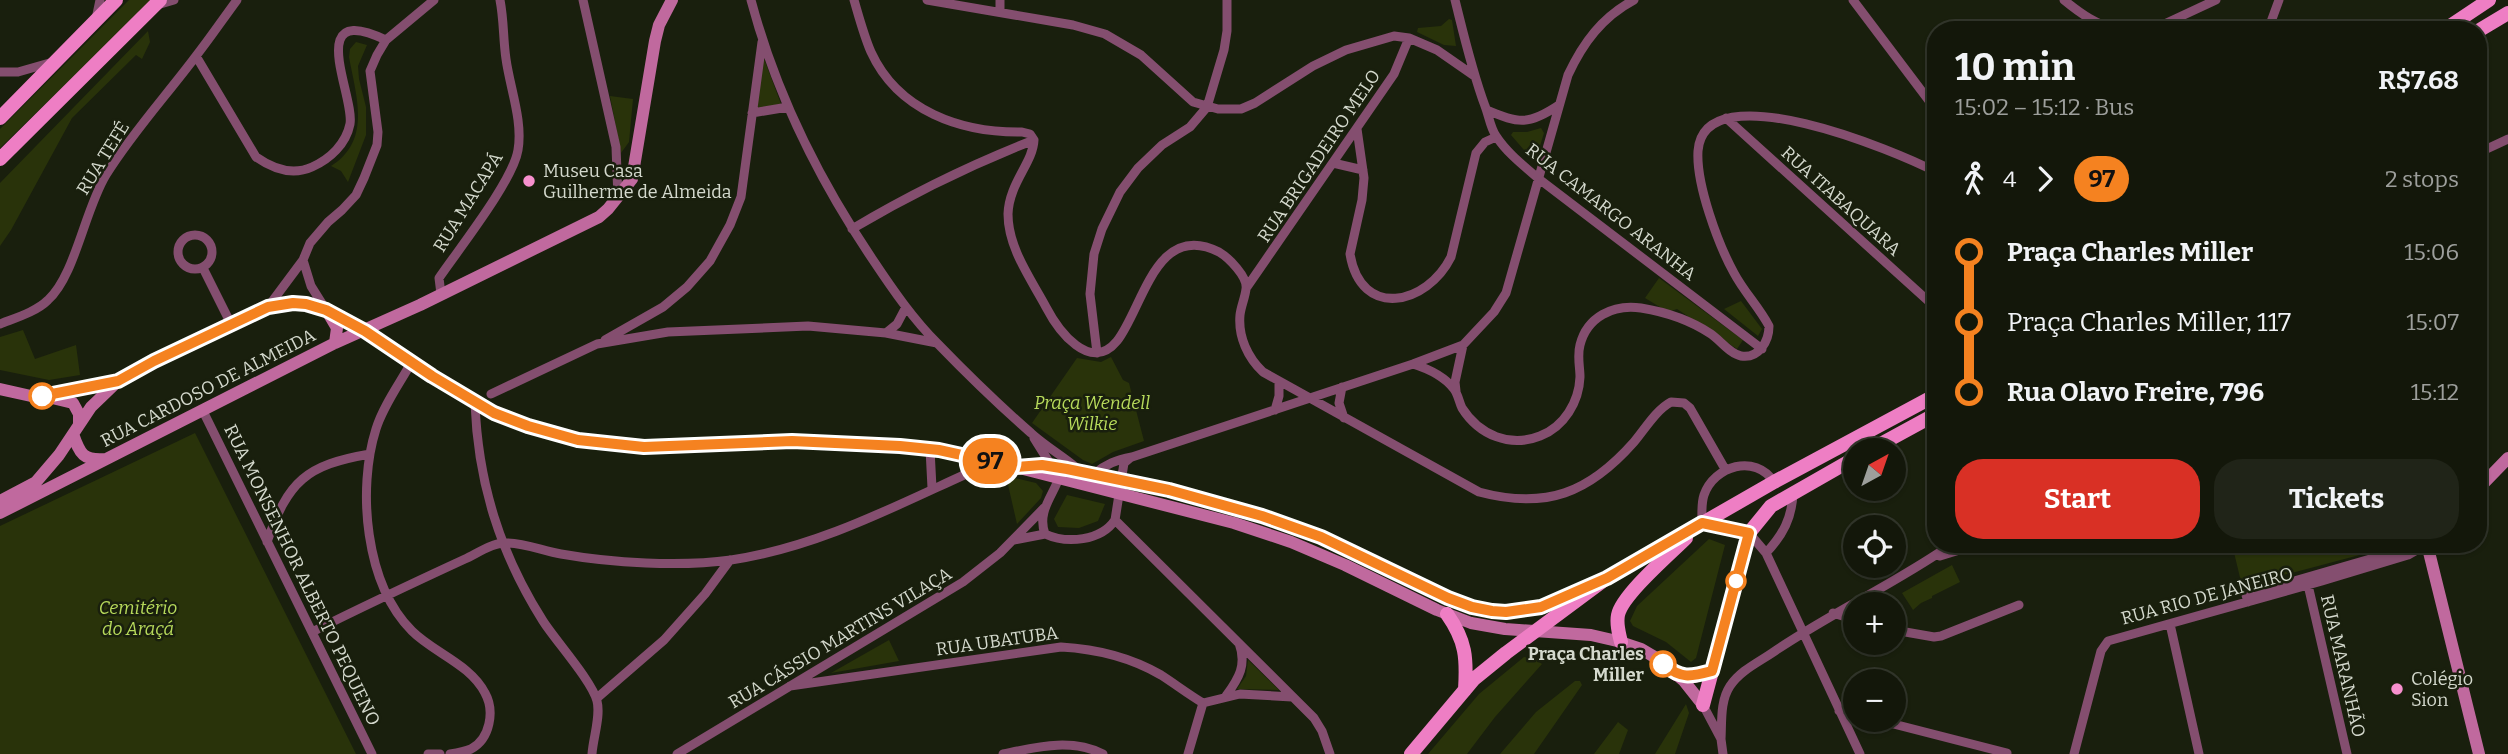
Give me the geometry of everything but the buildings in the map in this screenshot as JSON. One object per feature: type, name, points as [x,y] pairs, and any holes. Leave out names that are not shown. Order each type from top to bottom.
[{"type":"main road","points":[[0,118],[116,0]]},
{"type":"main road","name":"RUA CARDOSO DE ALMEIDA","points":[[0,513],[335,343],[599,217],[632,179],[654,41],[665,12],[673,0]]},
{"type":"main road","points":[[2458,21],[2489,0]]},
{"type":"main road","points":[[0,159],[158,3]]},
{"type":"main road","points":[[2487,26],[2508,13]]},
{"type":"main road","points":[[0,388],[41,396],[118,381],[268,307],[306,304],[326,310],[365,331],[475,403],[528,426],[578,440],[674,448],[792,441],[930,449],[1016,467],[1087,473],[1251,513],[1298,528],[1370,559],[1448,598],[1482,609],[1506,612],[1541,607],[1607,578]]},
{"type":"main road","points":[[326,310],[337,328],[335,343]]},
{"type":"main road","points":[[384,344],[386,320]]},
{"type":"main road","name":"RUA CARDOSO DE ALMEIDA","points":[[0,501],[36,482],[91,407],[118,381]]},
{"type":"main road","points":[[41,396],[73,403],[79,414],[76,429],[78,450],[95,460],[108,459]]},
{"type":"main road","points":[[1411,754],[1485,670],[1607,578],[1774,482],[1927,400]]},
{"type":"main road","points":[[1892,438],[1927,419]]},
{"type":"main road","points":[[2487,480],[2508,458]]},
{"type":"main road","points":[[1703,705],[1749,533],[1771,506],[1843,465]]},
{"type":"main road","points":[[1056,472],[1118,494],[1234,523],[1292,542],[1471,623],[1591,635],[1641,649],[1675,674],[1703,705]]},
{"type":"main road","points":[[1702,523],[1749,533]]},
{"type":"main road","points":[[1621,642],[1617,626],[1621,606],[1651,572],[1702,523]]},
{"type":"main road","points":[[2427,553],[2479,754]]},
{"type":"main road","points":[[1447,614],[1466,652],[1465,690]]},
{"type":"main road","points":[[1675,674],[1694,676],[1712,671]]},
{"type":"street","points":[[96,20],[100,0]]},
{"type":"street","points":[[158,3],[174,0]]},
{"type":"street","name":"RUA TEFÉ","points":[[0,324],[48,300],[66,273],[88,212],[105,178],[128,143],[197,56],[237,0]]},
{"type":"street","points":[[268,307],[303,260],[318,233],[356,195],[372,157],[378,132],[370,71],[386,40],[434,0]]},
{"type":"street","name":"RUA MACAPÁ","points":[[441,294],[439,278],[508,175],[518,151],[518,129],[500,0]]},
{"type":"street","points":[[583,0],[616,147],[618,198]]},
{"type":"street","points":[[751,0],[762,41],[814,164],[852,229],[905,307],[937,343],[1032,435],[1087,473],[1108,463],[1275,410],[1463,345],[1494,312],[1506,293],[1568,75],[1586,43],[1609,15],[1634,0]]},
{"type":"street","points":[[854,0],[871,52],[886,78],[909,102],[938,118],[956,124],[1022,132],[1030,134],[1034,140],[1031,153],[1014,184],[1008,214],[1010,233],[1056,327],[1081,350],[1097,353],[1108,349],[1117,341],[1155,269],[1168,254],[1181,248],[1202,247],[1220,253],[1243,278],[1247,287],[1240,320],[1246,350],[1255,365],[1279,383],[1469,487],[1506,499],[1528,500],[1567,492],[1608,469],[1667,404],[1679,402],[1689,408],[1725,469]]},
{"type":"street","points":[[927,0],[1073,25],[1105,34],[1141,55],[1185,97],[1218,109],[1241,109],[1313,66],[1346,50],[1394,36],[1409,38],[1437,50],[1473,75]]},
{"type":"street","points":[[1000,0],[1000,12]]},
{"type":"street","points":[[1097,353],[1091,315],[1091,274],[1094,254],[1110,210],[1138,168],[1162,145],[1190,127],[1207,107],[1224,50],[1227,0]]},
{"type":"street","name":"RUA CAMARGO ARANHA","points":[[1455,0],[1473,75],[1496,137],[1539,179],[1762,349]]},
{"type":"street","points":[[1853,0],[1927,98]]},
{"type":"street","points":[[2064,0],[2094,21]]},
{"type":"street","points":[[2168,21],[2200,3],[2216,0]]},
{"type":"street","points":[[2271,21],[2278,1]]},
{"type":"street","points":[[197,56],[256,157],[282,170],[296,171],[311,168],[336,151],[350,125],[351,111],[344,90],[338,56],[339,43],[350,31],[358,30],[386,40]]},
{"type":"street","name":"RUA BRIGADEIRO MELO","points":[[1247,287],[1394,74],[1409,38]]},
{"type":"street","points":[[491,394],[597,344],[663,307],[687,287],[710,261],[730,225],[741,197],[762,41]]},
{"type":"street","points":[[0,72],[19,72],[58,61]]},
{"type":"street","points":[[1487,110],[1519,122],[1532,121],[1559,105]]},
{"type":"street","points":[[752,113],[788,107]]},
{"type":"street","points":[[1463,345],[1455,382],[1466,414],[1484,432],[1515,441],[1542,435],[1555,428],[1573,405],[1580,386],[1580,345],[1589,326],[1606,312],[1623,307],[1639,307],[1682,318],[1713,335],[1737,355],[1749,355],[1762,349],[1767,341],[1769,326],[1739,281],[1724,252],[1711,218],[1698,161],[1703,134],[1710,126],[1726,118],[1756,116],[1841,133],[1927,168]]},
{"type":"street","name":"RUA ITABAQUARA","points":[[1726,118],[1927,300]]},
{"type":"street","points":[[1357,129],[1363,170],[1362,200],[1350,254],[1353,270],[1362,284],[1375,295],[1389,299],[1405,298],[1424,290],[1445,268],[1451,257],[1476,153],[1485,142],[1496,137]]},
{"type":"street","points":[[2487,149],[2508,139]]},
{"type":"street","points":[[852,229],[984,159],[1034,140]]},
{"type":"street","points":[[1333,163],[1363,170]]},
{"type":"street","points":[[303,260],[310,286],[326,310]]},
{"type":"street","points":[[203,268],[231,324]]},
{"type":"street","points":[[886,333],[897,324],[905,307]]},
{"type":"street","points":[[597,344],[668,332],[808,327],[886,333],[937,343]]},
{"type":"street","points":[[411,363],[376,427],[366,475],[368,520],[378,570],[388,594],[410,628],[463,669],[485,693],[490,719],[488,730],[473,748],[450,754]]},
{"type":"street","points":[[1413,364],[1434,372],[1456,391]]},
{"type":"street","points":[[1275,410],[1279,383]]},
{"type":"street","points":[[1342,387],[1339,403],[1344,418]]},
{"type":"street","points":[[475,403],[477,444],[483,475],[503,543],[520,581],[543,621],[597,698],[592,754]]},
{"type":"street","name":"RUA MONSENHOR ALBERTO PEQUENO","points":[[203,411],[372,754]]},
{"type":"street","points":[[1032,435],[1056,472],[1044,508],[1042,527],[1045,534]]},
{"type":"street","points":[[930,449],[932,488]]},
{"type":"street","points":[[267,542],[283,502],[296,483],[339,459],[370,454]]},
{"type":"street","points":[[1012,540],[1045,534],[1059,539],[1103,533],[1115,520],[1124,463],[1132,457]]},
{"type":"street","points":[[312,632],[388,594],[503,543],[560,554],[626,562],[730,560],[810,541],[876,516],[993,462]]},
{"type":"street","points":[[1702,523],[1704,496],[1725,469],[1746,465],[1756,467],[1774,482]]},
{"type":"street","points":[[1766,553],[1786,527],[1793,493]]},
{"type":"street","name":"RUA CÁSSIO MARTINS VILAÇA","points":[[677,754],[983,569],[1044,508]]},
{"type":"street","points":[[1115,520],[1314,718],[1330,754]]},
{"type":"street","points":[[1749,533],[1766,553],[1860,754]]},
{"type":"street","points":[[1723,754],[1723,706],[1730,686],[1746,670],[1803,631],[1940,553]]},
{"type":"street","points":[[1933,558],[1949,553]]},
{"type":"street","points":[[2248,602],[2246,595],[2393,553]]},
{"type":"street","name":"RUA RIO DE JANEIRO","points":[[2074,754],[2104,645],[2114,638],[2308,585],[2411,553]]},
{"type":"street","points":[[597,698],[664,640],[705,594],[730,560]]},
{"type":"street","name":"RUA MARANHÃO","points":[[2308,585],[2347,754]]},
{"type":"street","points":[[1906,632],[1941,636],[2018,605]]},
{"type":"street","points":[[1833,613],[1843,616]]},
{"type":"street","points":[[2170,624],[2199,754]]},
{"type":"street","points":[[1226,696],[1241,672],[1243,660],[1238,641]]},
{"type":"street","name":"RUA UBATUBA","points":[[790,686],[1061,647],[1097,650],[1136,663],[1164,677],[1203,703]]},
{"type":"street","points":[[1188,754],[1203,703],[1226,696],[1255,694],[1292,697]]},
{"type":"street","points":[[1703,705],[1721,739]]},
{"type":"street","points":[[1839,710],[1843,711]]},
{"type":"street","points":[[1906,727],[2007,752]]},
{"type":"street","points":[[1003,754],[1060,744],[1079,746],[1103,754]]},
{"type":"street","points":[[428,754],[440,754]]},
{"type":"green space","points":[[129,0],[152,0],[0,148],[0,129]]},
{"type":"green space","points":[[1449,19],[1452,20],[1456,46],[1444,45],[1417,32],[1418,28],[1441,26]]},
{"type":"green space","points":[[148,31],[150,42],[142,59],[136,55],[72,118],[0,246],[0,183]]},
{"type":"green space","points":[[356,42],[367,45],[358,66],[366,107],[366,135],[348,182],[341,171],[331,166],[344,155],[357,130],[357,102],[349,57],[350,49]]},
{"type":"green space","points":[[763,56],[781,104],[757,108]]},
{"type":"green space","points":[[610,96],[633,99],[629,142],[621,153]]},
{"type":"green space","points":[[1541,128],[1544,133],[1536,159],[1511,135],[1513,132]]},
{"type":"green space","points":[[1659,278],[1743,340],[1737,349],[1677,309],[1668,312],[1645,298]]},
{"type":"green space","points":[[1741,301],[1762,329],[1758,336],[1724,309]]},
{"type":"green space","points":[[23,330],[35,359],[76,345],[80,375],[49,380],[0,370],[0,337]]},
{"type":"green space","name":"Praça Wendell Wilkie","points":[[1111,357],[1123,380],[1129,383],[1144,441],[1113,452],[1092,464],[1032,423],[1077,358],[1101,362]]},
{"type":"green space","name":"Cemitério do Araçá","points":[[195,433],[356,754],[0,754],[0,526]]},
{"type":"green space","points":[[1006,476],[1036,483],[1043,491],[1041,498],[1017,524]]},
{"type":"green space","points":[[1067,495],[1105,504],[1098,521],[1079,528],[1058,527],[1054,519]]},
{"type":"green space","name":"Praça Charles Miller","points":[[1709,539],[1725,545],[1696,658],[1691,662],[1666,642],[1633,626],[1630,621],[1637,606]]},
{"type":"green space","points":[[2234,553],[2367,553],[2242,586]]},
{"type":"green space","points":[[1952,565],[1960,582],[1932,596],[1913,610],[1904,592]]},
{"type":"green space","points":[[889,640],[899,661],[831,673]]},
{"type":"green space","name":"Praça Charles Miller","points":[[1524,657],[1535,659],[1542,664],[1495,717],[1467,754],[1428,754],[1479,694]]},
{"type":"green space","points":[[1248,660],[1279,690],[1237,689],[1246,676]]},
{"type":"green space","points":[[1575,681],[1580,681],[1582,685],[1534,754],[1500,754],[1536,712]]},
{"type":"green space","name":"Praça Charles Miller","points":[[1686,704],[1689,713],[1675,754],[1655,754]]},
{"type":"green space","points":[[1618,722],[1628,730],[1619,754],[1594,754]]},
{"type":"bus line","name":"97","points":[[42,396],[118,381],[268,307],[306,304],[326,310],[365,331],[411,363],[494,413],[578,440],[674,448],[792,441],[900,446],[939,450],[1016,467],[1053,466],[1169,490],[1262,516],[1321,537],[1448,598],[1492,611],[1523,611],[1541,607],[1607,578],[1702,523],[1749,533],[1712,671],[1694,676],[1675,674],[1663,664]]},
{"type":"place","name":"Museu Casa Guilherme de Almeida","points":[[529,181]]},
{"type":"place","name":"Praça Charles Miller","points":[[1663,664]]},
{"type":"place","name":"Colégio Sion","points":[[2397,689]]}]
